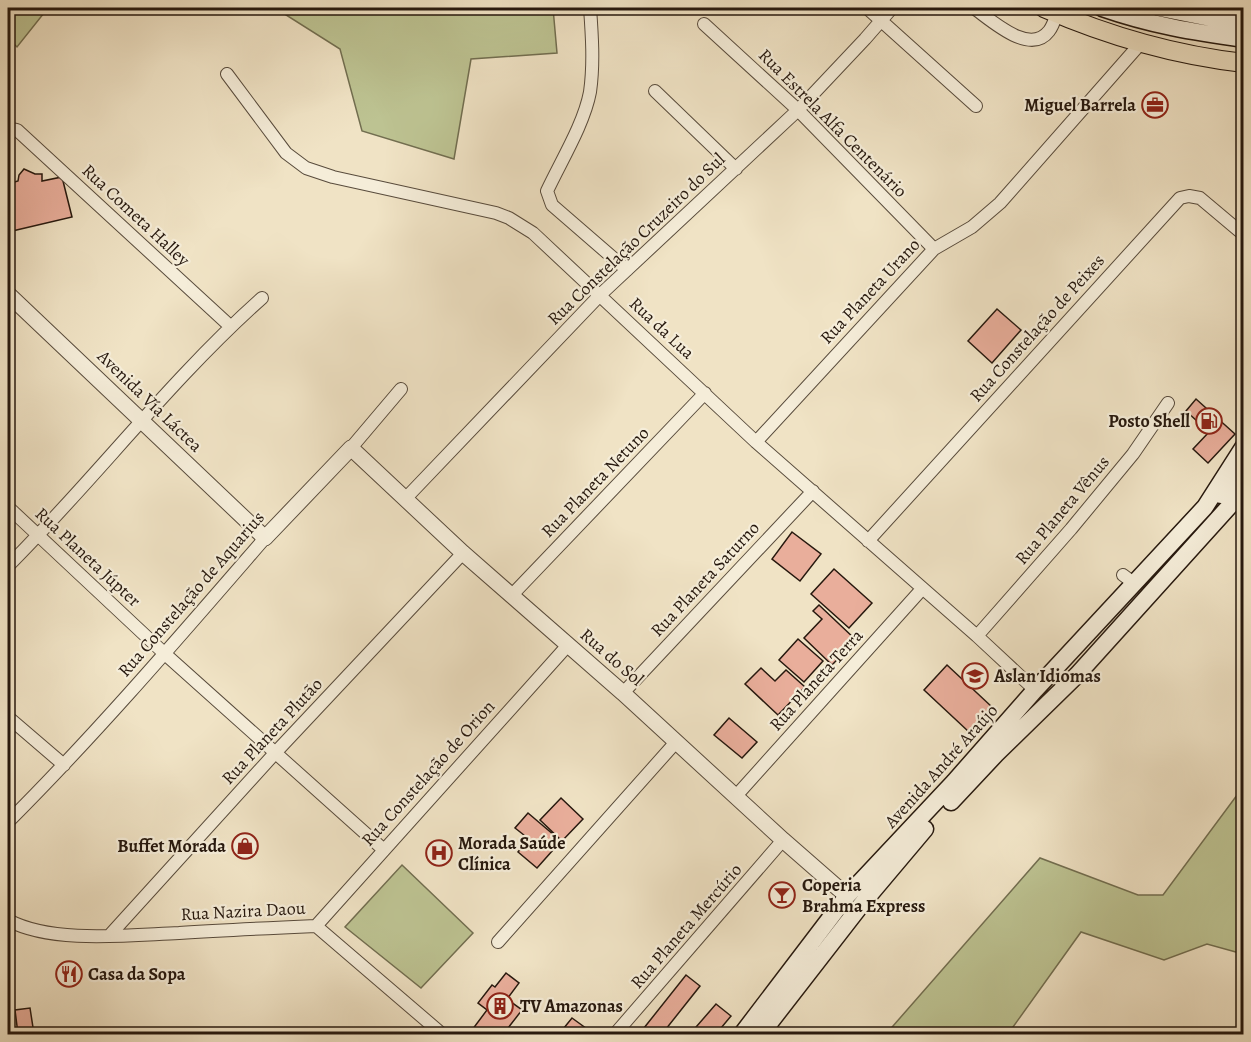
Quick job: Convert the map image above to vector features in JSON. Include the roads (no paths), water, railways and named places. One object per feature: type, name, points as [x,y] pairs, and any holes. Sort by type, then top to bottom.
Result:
[{"type":"main road","points":[[1102,8],[1182,31],[1244,39]]},
{"type":"main road","points":[[1160,8],[1244,23]]},
{"type":"main road","points":[[1050,10],[1140,44],[1244,63]]},
{"type":"main road","name":"Avenida André Araújo","points":[[742,1035],[847,896],[954,782],[1129,580],[1205,507],[1244,446]]},
{"type":"main road","points":[[1205,507],[1244,472]]},
{"type":"main road","name":"Avenida André Araújo","points":[[761,1035],[861,905],[916,839],[996,754],[1077,675],[1244,489]]},
{"type":"street","points":[[590,8],[593,49],[590,93],[582,117],[548,191],[548,198],[552,205],[627,270]]},
{"type":"street","points":[[867,8],[976,106]]},
{"type":"street","name":"Rua Constelação Cruzeiro do Sul","points":[[406,498],[600,296],[798,110],[892,8]]},
{"type":"street","points":[[974,8],[1003,29],[1019,38],[1031,41],[1042,38],[1050,30],[1050,10]]},
{"type":"street","name":"Rua Estrela Alfa Centenário","points":[[704,24],[798,110],[934,249]]},
{"type":"street","name":"Rua Planeta Urano","points":[[756,442],[934,249],[972,227],[1000,203],[1140,44]]},
{"type":"street","name":"Rua da Lua","points":[[227,74],[286,153],[306,168],[333,177],[477,208],[509,218],[533,233],[756,442],[977,636],[1035,690]]},
{"type":"street","points":[[655,91],[735,169]]},
{"type":"street","name":"Rua Cometa Halley","points":[[12,129],[230,326]]},
{"type":"street","name":"Rua Constelação de Peixes","points":[[868,541],[1180,198],[1189,196],[1200,198],[1244,235]]},
{"type":"street","name":"Avenida Vía Láctea","points":[[8,294],[265,538]]},
{"type":"street","points":[[8,566],[230,326],[262,298]]},
{"type":"street","name":"Rua Constelação de Aquarius","points":[[8,822],[64,765],[165,654],[265,538],[351,448],[401,389]]},
{"type":"street","name":"Rua Planeta Netuno","points":[[511,596],[705,393]]},
{"type":"street","name":"Rua Planeta Vênus","points":[[977,636],[1126,463],[1168,403]]},
{"type":"street","name":"Rua do Sol","points":[[351,448],[463,554],[623,693],[847,896]]},
{"type":"street","name":"Rua Planeta Saturno","points":[[623,693],[813,491]]},
{"type":"street","name":"Rua Planeta Júpter","points":[[8,507],[165,654],[384,850]]},
{"type":"street","name":"Rua Planeta Plutão","points":[[109,936],[276,752],[463,554]]},
{"type":"street","name":"Rua Planeta Terra","points":[[736,795],[922,589]]},
{"type":"street","name":"Rua Constelação de Orion","points":[[316,926],[568,645]]},
{"type":"street","points":[[8,717],[64,765]]},
{"type":"street","points":[[498,942],[676,742]]},
{"type":"street","name":"Rua Planeta Mercúrio","points":[[615,1035],[776,851],[783,840]]},
{"type":"street","name":"Rua Nazira Daou","points":[[8,920],[19,926],[62,935],[109,936],[316,926],[442,1035]]},
{"type":"place","name":"Miguel Barrela","points":[[1155,105]]},
{"type":"place","name":"Posto Shell","points":[[1209,421]]},
{"type":"place","name":"Aslan Idiomas","points":[[975,676]]},
{"type":"place","name":"Buffet Morada","points":[[245,846]]},
{"type":"place","name":"Morada Saúde Clínica","points":[[439,853]]},
{"type":"place","name":"Coperia Brahma Express","points":[[782,895]]},
{"type":"place","name":"Casa da Sopa","points":[[69,974]]},
{"type":"place","name":"TV Amazonas","points":[[500,1006]]}]
